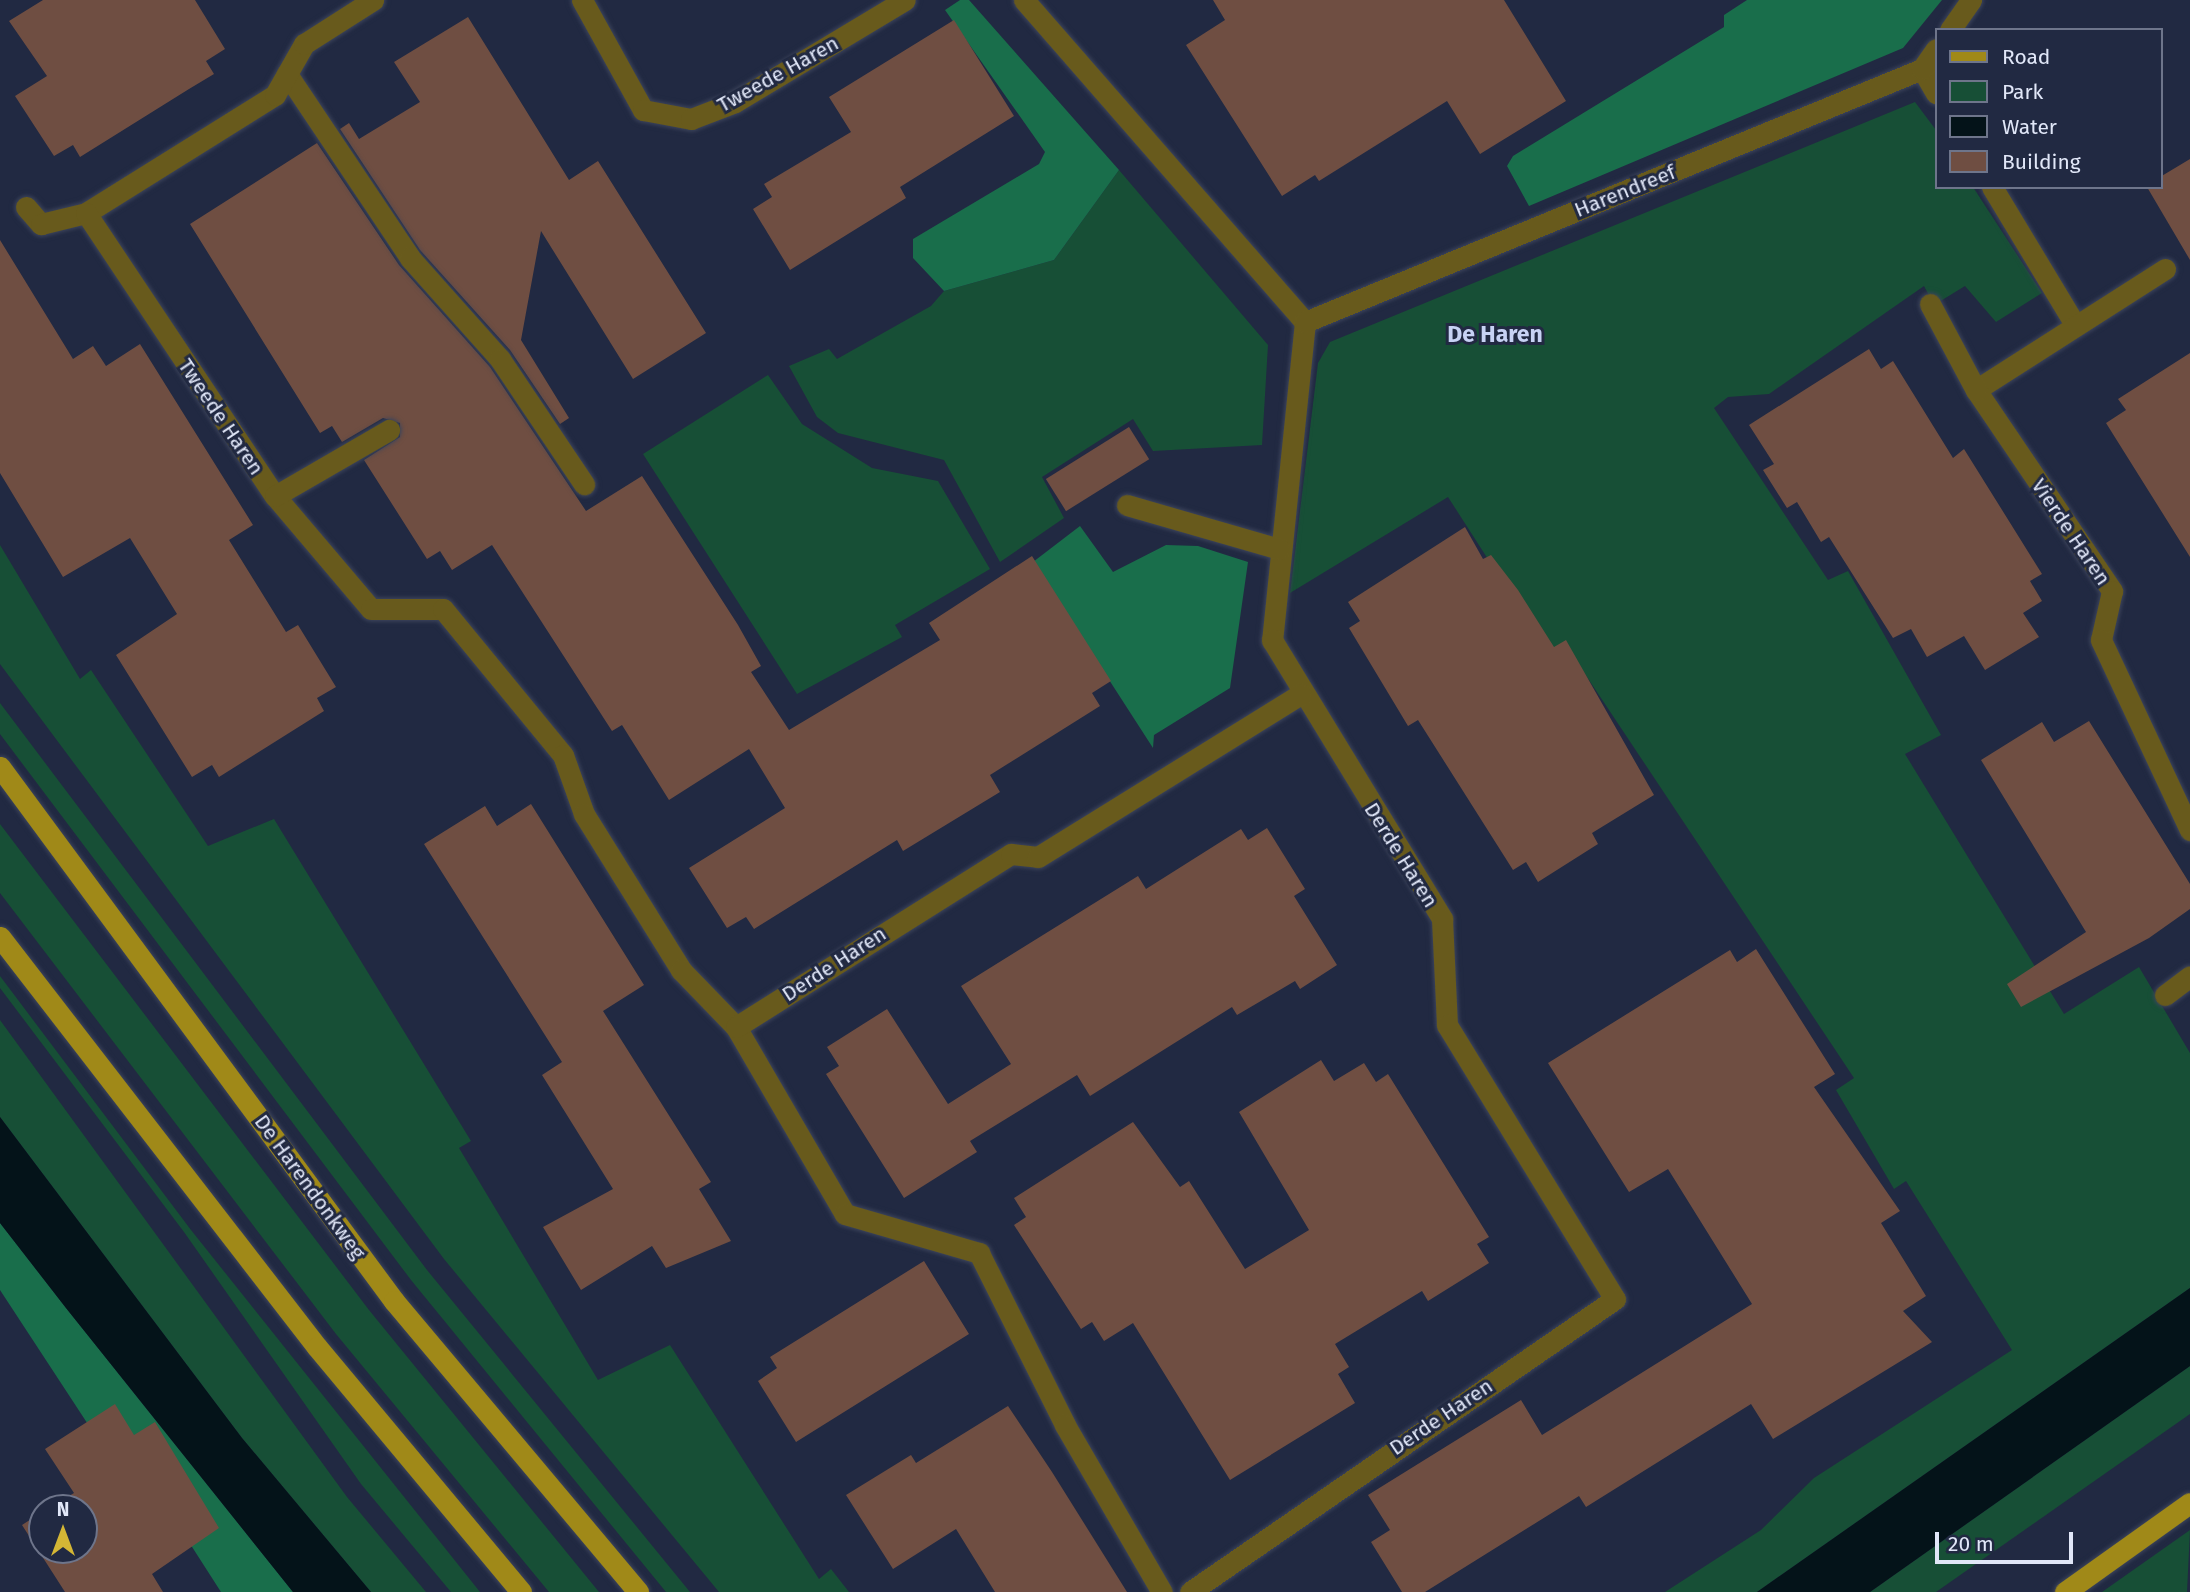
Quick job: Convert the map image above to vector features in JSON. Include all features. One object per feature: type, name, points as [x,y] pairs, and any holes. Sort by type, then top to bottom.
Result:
[{"type":"main road","name":"De Harendonkweg","points":[[0,766],[394,1301],[638,1592]]},
{"type":"main road","points":[[0,937],[317,1347],[521,1592]]},
{"type":"main road","points":[[2065,1592],[2190,1503]]},
{"type":"street","points":[[26,207],[41,224],[86,213],[275,95],[304,44],[373,0]]},
{"type":"street","name":"Tweede Haren","points":[[582,0],[643,110],[691,119],[735,102],[905,0]]},
{"type":"street","points":[[1024,0],[1304,322],[1279,549],[1272,640],[1301,694]]},
{"type":"street","points":[[1951,28],[1971,0]]},
{"type":"street","points":[[1934,52],[1922,69],[1934,90]]},
{"type":"street","name":"Harendreef","points":[[1304,322],[1922,69]]},
{"type":"street","points":[[287,74],[410,258],[500,359],[584,484]]},
{"type":"street","points":[[1993,189],[2074,323]]},
{"type":"street","name":"Tweede Haren","points":[[86,213],[275,496],[371,609],[443,609],[563,755],[584,814],[674,959],[736,1027]]},
{"type":"street","points":[[1976,390],[2074,323],[2165,269]]},
{"type":"street","name":"Vierde Haren","points":[[1930,304],[1976,390],[2112,591],[2101,640],[2190,830]]},
{"type":"street","points":[[275,496],[389,430]]},
{"type":"street","points":[[1127,505],[1279,549]]},
{"type":"street","name":"Derde Haren","points":[[736,1027],[1011,854],[1038,857],[1301,694],[1442,919],[1447,1025],[1615,1299],[1190,1592]]},
{"type":"street","points":[[2165,995],[2190,976]]},
{"type":"street","points":[[736,1027],[845,1214],[979,1253],[1065,1425],[1163,1592]]},
{"type":"green space","points":[[960,0],[969,0],[1119,170],[1054,260],[944,291],[913,258],[913,239],[1039,164],[1045,152],[945,10]]},
{"type":"green space","points":[[1747,0],[1942,0],[1903,48],[1529,206],[1507,166],[1513,156],[1724,27],[1724,15]]},
{"type":"green space","points":[[1915,102],[1934,127],[1934,189],[1974,189],[2042,293],[1996,322],[1965,286],[1934,305],[1924,286],[1769,394],[1728,397],[1714,408],[1828,580],[1848,571],[1941,735],[1905,754],[2064,1014],[2139,967],[2190,1053],[2190,1288],[1757,1592],[1665,1592],[1761,1530],[1814,1478],[2012,1350],[1906,1181],[1894,1189],[1836,1090],[1854,1078],[1571,653],[1549,654],[1448,497],[1290,593],[1318,363],[1330,342]]},
{"type":"green space","points":[[1119,170],[1268,345],[1262,445],[1153,451],[1133,419],[1042,477],[1064,518],[1000,562],[944,460],[838,433],[817,417],[789,366],[829,349],[837,359],[931,306],[944,291],[1054,260]]},
{"type":"green space","points":[[768,375],[802,424],[872,468],[938,481],[990,569],[895,625],[902,637],[797,694],[643,454]]},
{"type":"green space","points":[[1080,526],[1113,572],[1166,545],[1198,546],[1248,562],[1230,688],[1154,735],[1153,748],[1033,562]]},
{"type":"green space","points":[[0,545],[80,679],[91,670],[208,846],[274,819],[471,1141],[459,1148],[598,1380],[670,1345],[819,1579],[831,1569],[849,1592],[719,1592],[444,1259],[0,664]]},
{"type":"green space","points":[[0,703],[427,1270],[690,1592],[666,1592],[411,1280],[0,734]]},
{"type":"green space","points":[[0,824],[369,1310],[599,1592],[549,1592],[336,1334],[0,893]]},
{"type":"green space","points":[[0,976],[191,1230],[480,1592],[451,1592],[361,1484],[184,1232],[0,988]]},
{"type":"green space","points":[[0,1020],[347,1497],[426,1592],[371,1592],[242,1438],[0,1117]]},
{"type":"green space","points":[[0,1223],[293,1592],[221,1592],[133,1455],[114,1464],[0,1290]]},
{"type":"green space","points":[[2190,1366],[2190,1414],[1936,1592],[1870,1592]]},
{"type":"green space","points":[[2190,1530],[2187,1592],[2102,1592]]},
{"type":"water","points":[[0,1117],[242,1438],[371,1592],[293,1592],[66,1308],[0,1223]]},
{"type":"water","points":[[2190,1288],[2190,1366],[1870,1592],[1757,1592]]},
{"type":"building","points":[[43,0],[195,0],[225,49],[206,61],[214,74],[80,157],[73,145],[54,156],[15,96],[47,76],[9,21]]},
{"type":"building","points":[[1213,0],[1504,0],[1566,101],[1480,154],[1447,101],[1319,181],[1315,175],[1282,196],[1186,45],[1225,20]]},
{"type":"building","points":[[468,17],[569,180],[598,161],[706,333],[633,379],[541,231],[521,340],[569,418],[560,424],[510,350],[420,250],[340,129],[349,123],[359,139],[420,102],[394,62]]},
{"type":"building","points":[[954,20],[1014,116],[900,187],[906,198],[790,270],[753,209],[772,197],[764,184],[851,132],[829,97]]},
{"type":"building","points":[[317,143],[399,265],[490,367],[586,511],[642,476],[738,625],[761,666],[751,672],[789,730],[940,640],[929,623],[1032,556],[1111,681],[1092,693],[1100,706],[990,775],[1000,792],[903,851],[897,840],[754,929],[746,917],[727,928],[689,868],[785,808],[749,749],[669,800],[622,725],[612,731],[492,545],[452,570],[440,551],[427,559],[364,460],[400,437],[400,423],[383,418],[342,442],[332,426],[320,433],[190,224]]},
{"type":"building","points":[[2190,159],[2190,260],[2148,189],[2162,189],[2162,176]]},
{"type":"building","points":[[0,240],[73,359],[93,346],[106,366],[140,344],[253,525],[229,540],[286,632],[298,625],[336,687],[317,698],[324,711],[219,777],[212,765],[192,777],[116,655],[177,614],[130,538],[63,577],[0,473]]},
{"type":"building","points":[[1869,349],[1881,369],[1893,361],[1953,458],[1964,449],[2042,574],[2030,581],[2042,601],[2023,613],[2039,637],[1985,670],[1964,636],[1927,657],[1911,629],[1893,638],[1829,537],[1821,542],[1797,502],[1787,508],[1763,470],[1774,464],[1749,425]]},
{"type":"building","points":[[2190,353],[2190,557],[2106,423],[2126,410],[2118,399]]},
{"type":"building","points":[[1129,427],[1149,459],[1066,511],[1046,479]]},
{"type":"building","points":[[1465,527],[1483,559],[1491,555],[1518,590],[1554,647],[1566,640],[1654,795],[1592,833],[1598,844],[1538,882],[1526,862],[1513,870],[1418,720],[1408,726],[1349,628],[1360,621],[1348,602]]},
{"type":"building","points":[[2089,721],[2190,884],[2190,909],[2149,938],[2021,1007],[2007,984],[2086,932],[1981,760],[2042,722],[2054,742]]},
{"type":"building","points":[[531,804],[644,985],[603,1011],[711,1182],[699,1189],[731,1241],[666,1268],[652,1246],[581,1290],[543,1227],[613,1189],[542,1075],[562,1062],[424,844],[485,806],[497,826]]},
{"type":"building","points":[[1267,828],[1305,889],[1294,896],[1337,965],[1300,989],[1295,981],[1237,1015],[1232,1007],[1090,1096],[1077,1075],[970,1141],[977,1152],[904,1198],[826,1074],[839,1066],[827,1047],[887,1009],[948,1104],[1011,1064],[961,986],[1138,876],[1146,889],[1241,829],[1248,840]]},
{"type":"building","points":[[1756,949],[1835,1074],[1814,1087],[1900,1211],[1881,1223],[1926,1296],[1903,1311],[1932,1342],[1773,1439],[1751,1404],[1586,1507],[1579,1496],[1425,1592],[1402,1592],[1371,1542],[1390,1530],[1368,1495],[1521,1400],[1542,1435],[1752,1304],[1668,1169],[1629,1192],[1548,1063],[1730,950],[1737,962]]},
{"type":"building","points":[[1321,1060],[1334,1081],[1364,1063],[1376,1082],[1388,1074],[1489,1237],[1477,1244],[1489,1263],[1428,1301],[1422,1291],[1335,1344],[1349,1367],[1338,1374],[1355,1403],[1230,1480],[1133,1323],[1104,1341],[1092,1322],[1081,1329],[1014,1225],[1026,1217],[1014,1198],[1133,1122],[1180,1187],[1189,1181],[1245,1269],[1309,1230],[1239,1112]]},
{"type":"building","points":[[924,1261],[969,1334],[796,1442],[758,1381],[777,1368],[770,1357]]},
{"type":"building","points":[[115,1404],[134,1435],[155,1422],[219,1528],[152,1574],[163,1592],[65,1592],[47,1564],[98,1564],[98,1494],[72,1494],[45,1449]]},
{"type":"building","points":[[1008,1406],[1127,1592],[995,1592],[956,1529],[893,1569],[846,1495],[911,1455],[916,1463]]},
{"type":"building","points":[[28,1521],[28,1534],[22,1525]]},
{"type":"district","name":"De Haren","points":[[1495,334]]}]
